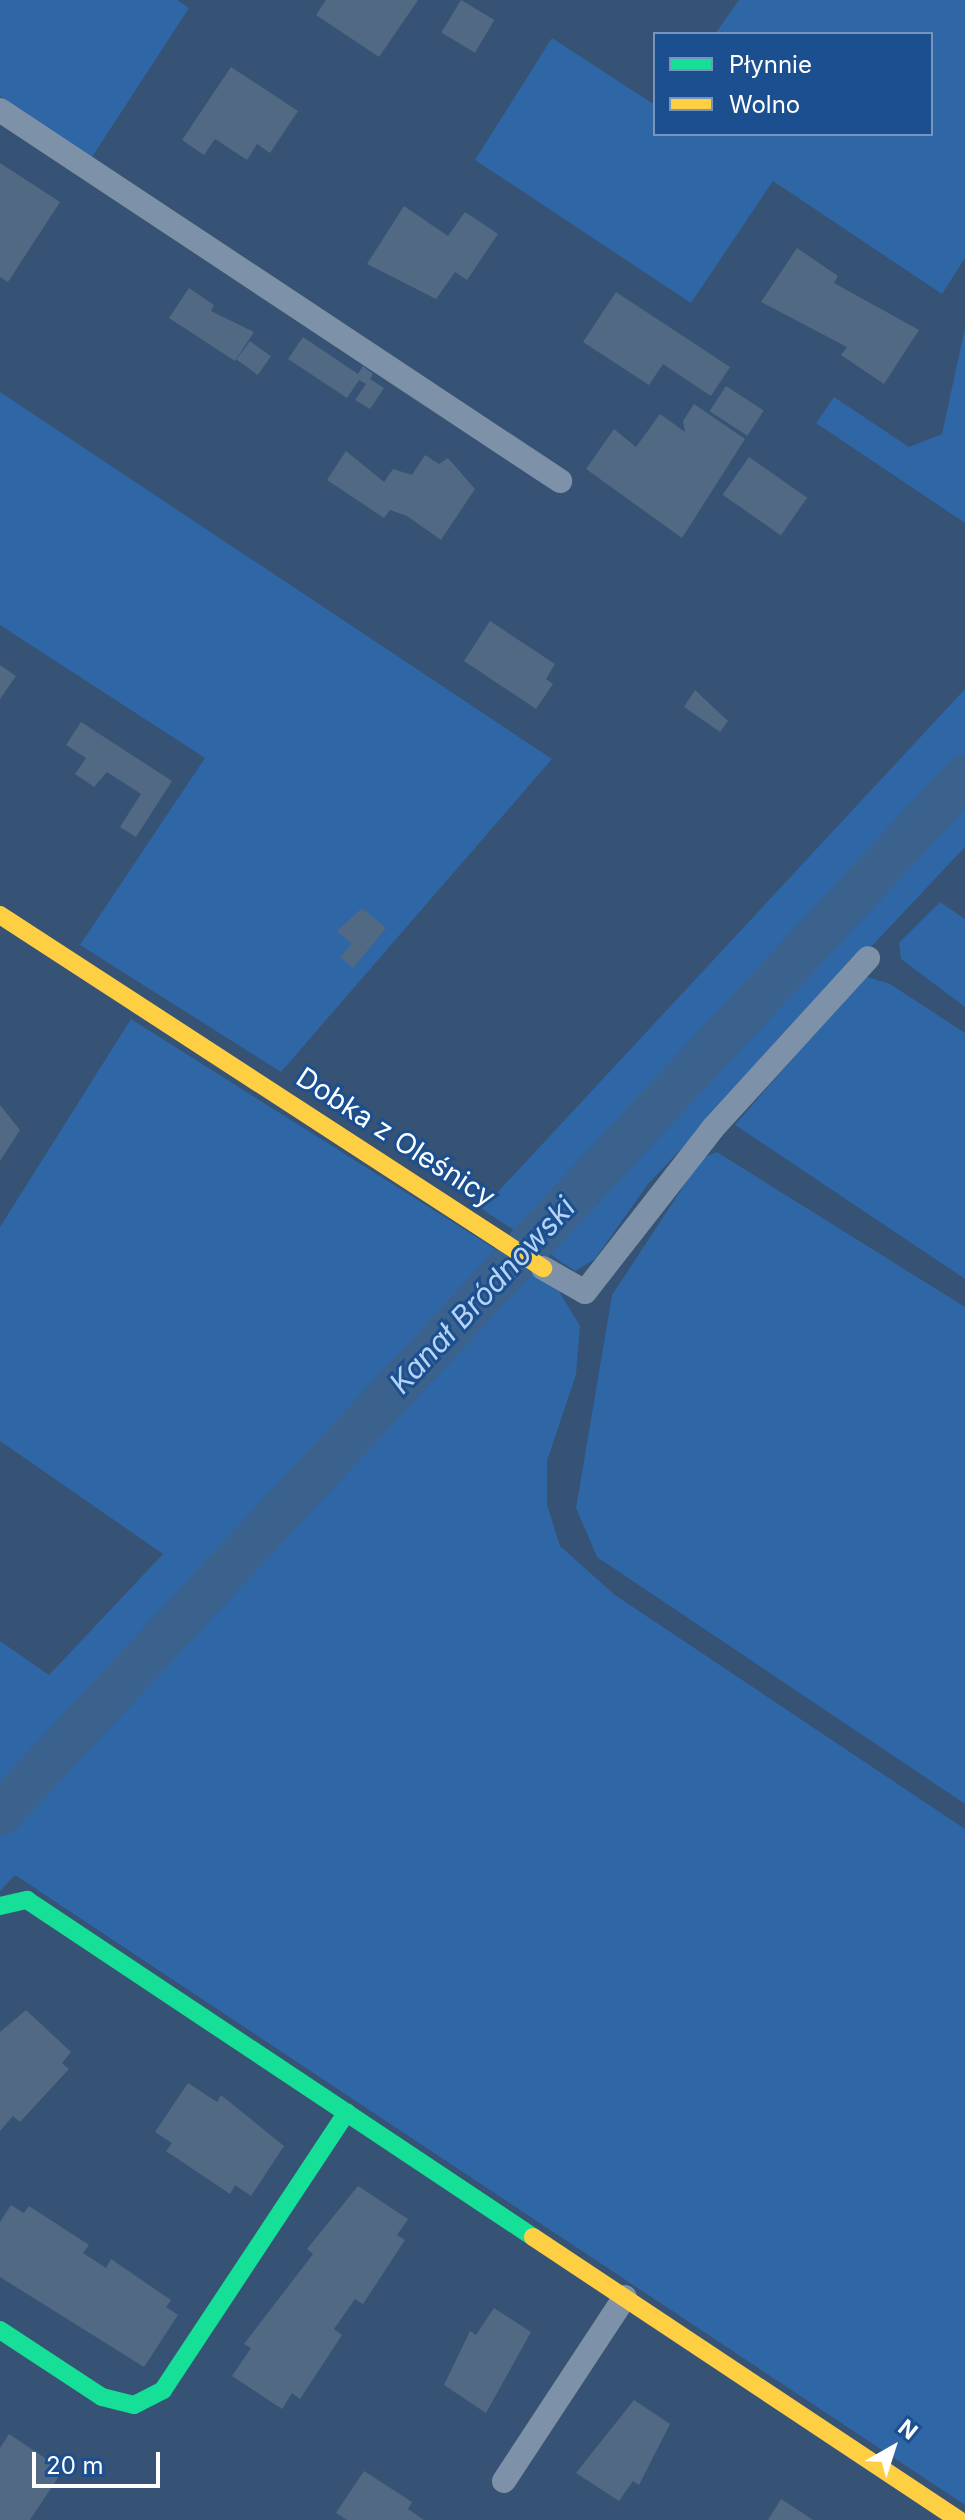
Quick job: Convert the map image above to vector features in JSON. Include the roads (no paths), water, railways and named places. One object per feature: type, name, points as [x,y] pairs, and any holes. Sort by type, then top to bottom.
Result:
[{"type":"street","name":"Dobka z Oleśnicy","points":[[0,915],[543,1268]]},
{"type":"street","points":[[0,1906],[27,1900],[959,2520]]},
{"type":"street","points":[[0,2330],[102,2397],[134,2405],[163,2390],[347,2112]]},
{"type":"lane","points":[[0,110],[560,481]]},
{"type":"lane","name":"Dobka z Oleśnicy","points":[[543,1268],[585,1292],[713,1128],[868,958]]},
{"type":"lane","points":[[504,2481],[625,2297]]},
{"type":"waterway","name":"Kanał Bródnowski","points":[[0,1814],[965,777]]}]
